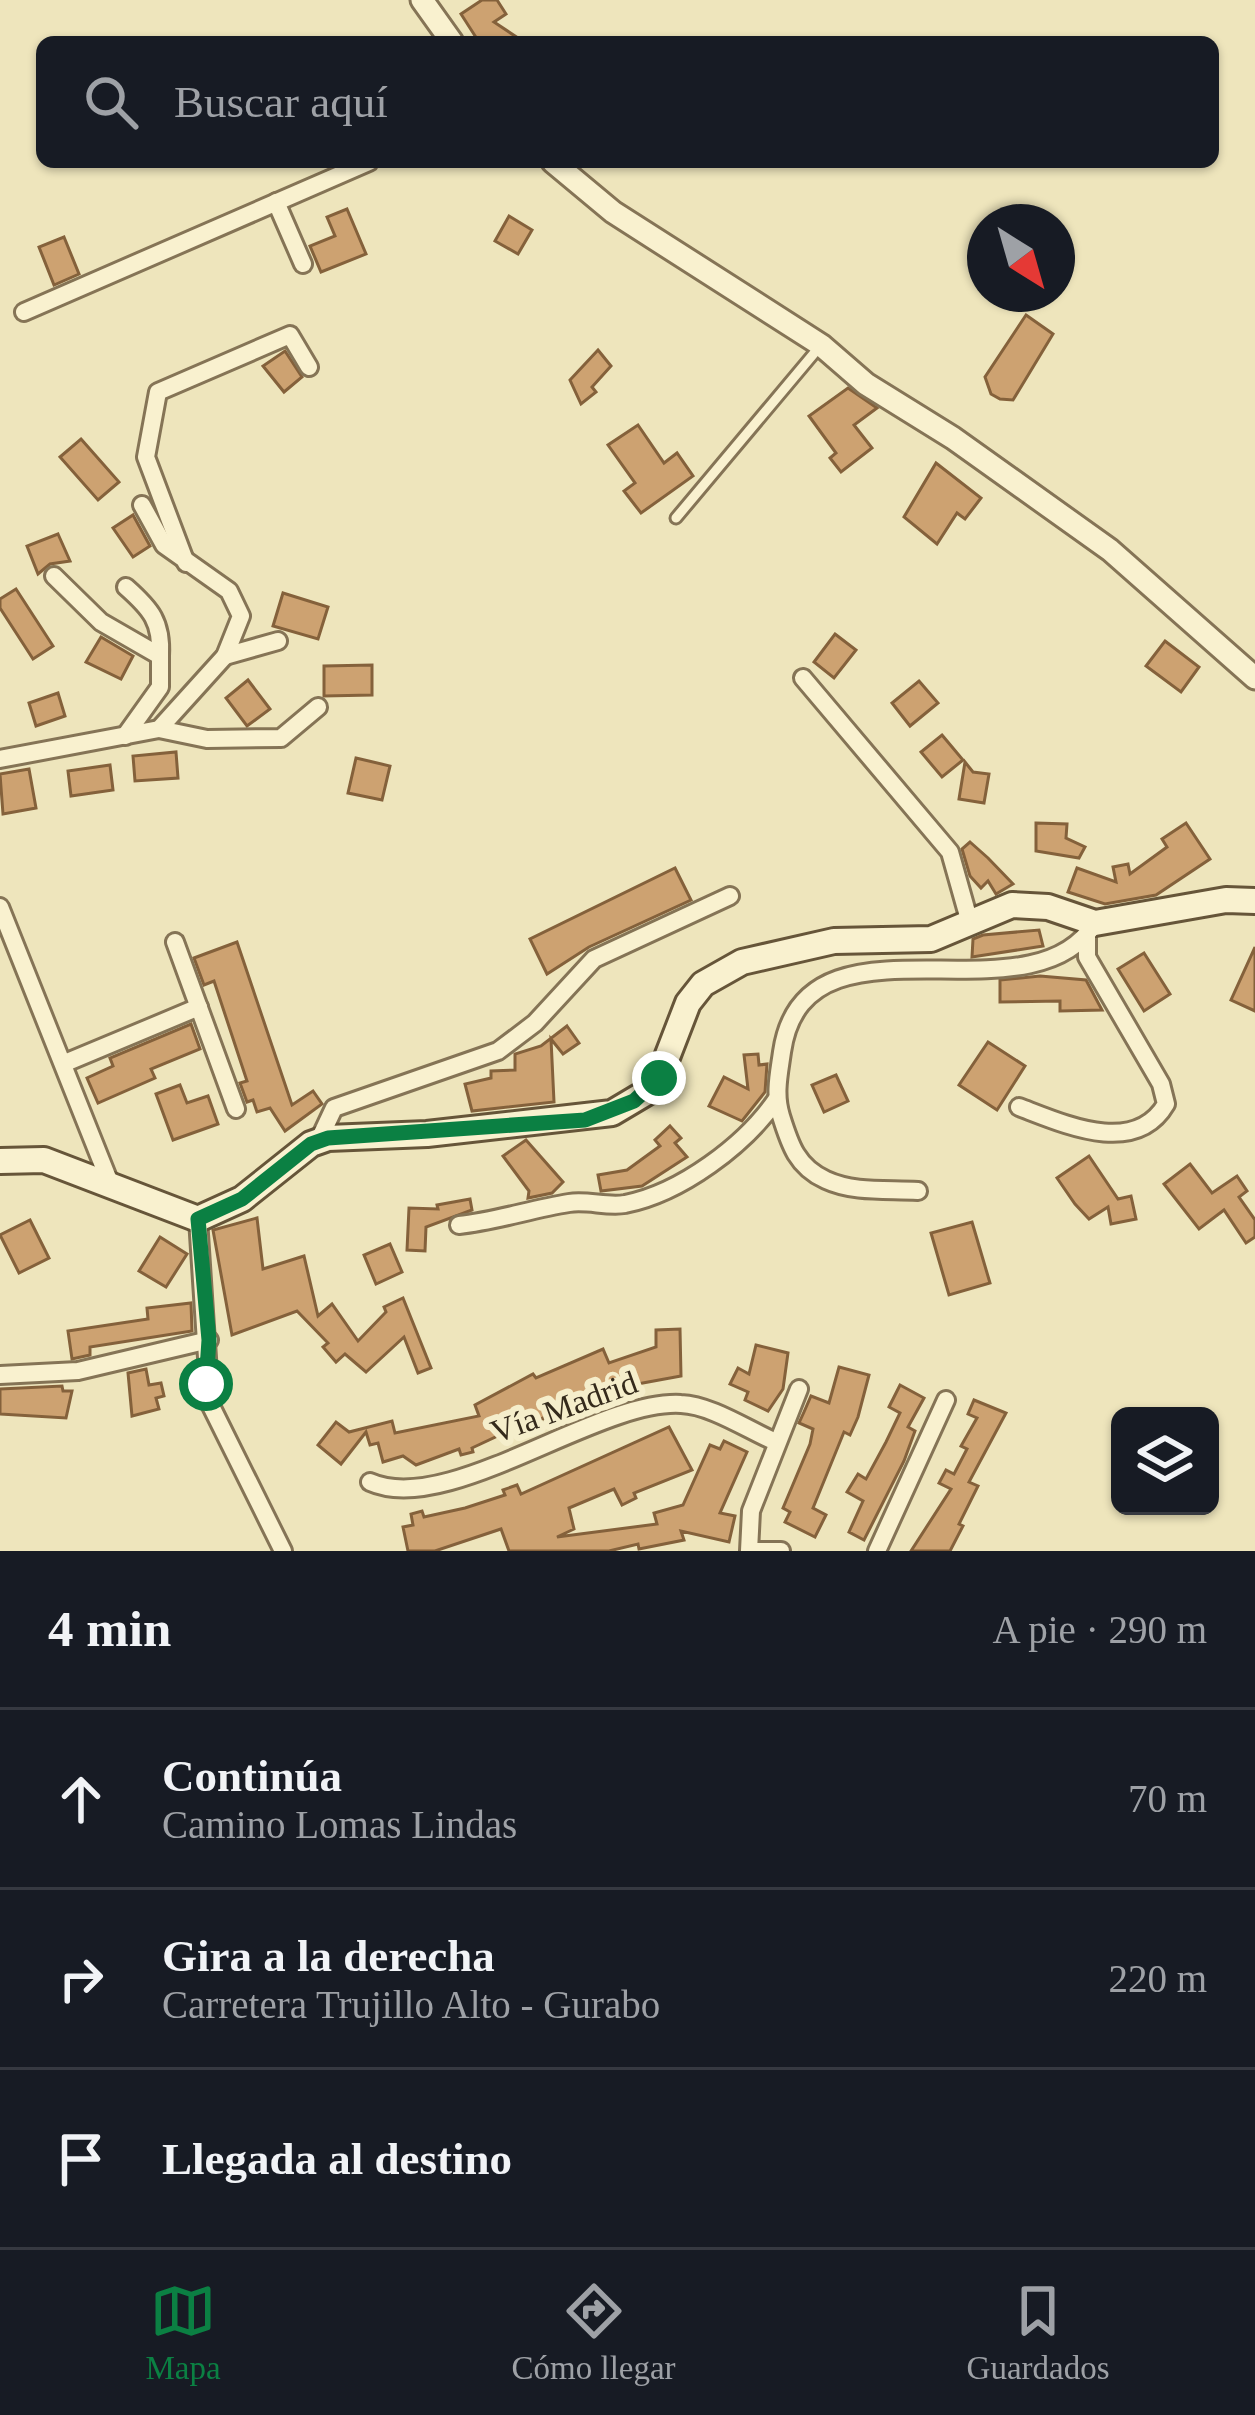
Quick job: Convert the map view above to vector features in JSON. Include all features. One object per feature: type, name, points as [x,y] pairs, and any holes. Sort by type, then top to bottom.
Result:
[{"type":"main road","points":[[0,1161],[44,1160],[198,1219],[242,1199],[318,1142],[427,1134],[502,1122],[585,1120],[612,1113],[649,1091],[668,1064],[688,1003],[718,973],[742,962],[834,941],[910,943],[1012,905],[1029,904],[1091,929],[1226,900],[1255,901]]},
{"type":"street","points":[[422,0],[448,36]]},
{"type":"street","points":[[24,312],[355,168]]},
{"type":"street","points":[[560,168],[614,212],[821,345],[866,384],[1110,550],[1255,678]]},
{"type":"street","points":[[275,202],[303,264]]},
{"type":"street","points":[[187,563],[146,457],[158,392],[290,335],[309,367]]},
{"type":"street","points":[[142,506],[164,545],[229,591],[241,616],[225,656],[159,729]]},
{"type":"street","points":[[53,576],[101,622],[160,656]]},
{"type":"street","points":[[124,736],[160,687],[162,631],[151,609],[126,587]]},
{"type":"street","points":[[225,656],[278,641]]},
{"type":"street","points":[[803,678],[950,852],[970,923]]},
{"type":"street","points":[[0,759],[159,729],[207,739],[280,738],[318,707]]},
{"type":"street","points":[[318,1142],[334,1108],[498,1051],[535,1023],[594,958],[730,896]]},
{"type":"street","points":[[0,907],[112,1189]]},
{"type":"street","points":[[918,1190],[839,1186],[817,1176],[794,1156],[776,1100],[784,1035],[800,1008],[826,985],[865,970],[988,973],[1023,966],[1091,929]]},
{"type":"street","points":[[1019,1107],[1106,1133],[1130,1133],[1155,1121],[1166,1104],[1161,1084],[1088,957],[1091,929]]},
{"type":"street","points":[[176,943],[236,1109]]},
{"type":"street","points":[[65,1063],[199,1007]]},
{"type":"street","points":[[458,1225],[509,1220],[571,1203],[625,1204],[729,1154],[754,1131],[776,1100]]},
{"type":"street","points":[[198,1219],[210,1404],[283,1551]]},
{"type":"street","points":[[0,1375],[78,1371],[209,1340]]},
{"type":"street","points":[[781,1551],[752,1551],[752,1511],[799,1389]]},
{"type":"street","points":[[877,1551],[946,1400]]},
{"type":"street","name":"Vía Madrid","points":[[370,1482],[390,1491],[463,1475],[651,1404],[687,1403],[776,1442]]},
{"type":"lane","points":[[676,518],[821,345]]},
{"type":"building","points":[[482,0],[497,0],[506,14],[494,22],[515,36],[475,36],[461,14]]},
{"type":"building","points":[[347,209],[366,254],[321,272],[310,246],[335,236],[327,217]]},
{"type":"building","points":[[509,216],[532,230],[518,254],[495,241]]},
{"type":"building","points":[[64,237],[79,274],[54,285],[39,247]]},
{"type":"building","points":[[1026,315],[1053,334],[1013,400],[1000,399],[991,394],[985,377]]},
{"type":"building","points":[[598,350],[611,366],[592,387],[596,392],[581,404],[570,380]]},
{"type":"building","points":[[285,351],[302,377],[284,392],[263,366]]},
{"type":"building","points":[[848,388],[877,408],[854,425],[872,448],[841,472],[830,458],[836,453],[809,416]]},
{"type":"building","points":[[638,425],[664,463],[677,453],[693,476],[641,513],[624,491],[635,483],[608,445]]},
{"type":"building","points":[[81,439],[119,482],[98,500],[60,457]]},
{"type":"building","points":[[936,463],[981,498],[965,519],[957,513],[937,544],[904,517]]},
{"type":"building","points":[[133,515],[150,546],[133,557],[113,528]]},
{"type":"building","points":[[58,534],[70,561],[50,564],[38,574],[27,546]]},
{"type":"building","points":[[16,589],[53,646],[33,659],[0,608],[0,599]]},
{"type":"building","points":[[283,593],[328,607],[318,639],[273,626]]},
{"type":"building","points":[[835,634],[856,650],[834,678],[814,662]]},
{"type":"building","points":[[101,637],[133,656],[121,679],[86,662]]},
{"type":"building","points":[[1165,641],[1199,667],[1181,692],[1146,666]]},
{"type":"building","points":[[372,665],[372,695],[324,696],[324,666]]},
{"type":"building","points":[[248,680],[270,709],[247,726],[226,698]]},
{"type":"building","points":[[919,681],[938,703],[910,726],[892,703]]},
{"type":"building","points":[[58,693],[65,716],[36,726],[29,703]]},
{"type":"building","points":[[942,735],[963,760],[942,777],[921,752]]},
{"type":"building","points":[[176,752],[178,778],[135,781],[133,756]]},
{"type":"building","points":[[356,758],[390,766],[382,800],[348,793]]},
{"type":"building","points":[[965,762],[973,772],[989,774],[984,803],[959,799]]},
{"type":"building","points":[[110,765],[113,790],[71,796],[68,771]]},
{"type":"building","points":[[29,769],[36,808],[3,814],[0,774]]},
{"type":"building","points":[[1036,823],[1067,824],[1066,838],[1085,847],[1079,858],[1036,851]]},
{"type":"building","points":[[1186,823],[1210,859],[1156,895],[1105,904],[1068,892],[1077,868],[1116,882],[1113,867],[1128,864],[1130,874],[1167,847],[1162,839]]},
{"type":"building","points":[[970,842],[1013,884],[996,894],[988,881],[981,888],[970,876],[962,849]]},
{"type":"building","points":[[675,868],[691,900],[589,947],[547,974],[530,939]]},
{"type":"building","points":[[1039,930],[1043,946],[972,957],[973,939]]},
{"type":"building","points":[[237,942],[292,1105],[313,1091],[322,1104],[285,1131],[270,1108],[257,1112],[253,1100],[247,1102],[240,1083],[247,1081],[214,981],[204,985],[194,958]]},
{"type":"building","points":[[1255,947],[1255,1011],[1231,1000]]},
{"type":"building","points":[[1144,953],[1170,994],[1144,1011],[1118,969]]},
{"type":"building","points":[[1040,976],[1086,980],[1102,1010],[1060,1011],[1060,1001],[1000,1002],[1000,980]]},
{"type":"building","points":[[191,1024],[200,1049],[151,1069],[155,1078],[98,1103],[87,1078],[113,1066],[110,1058]]},
{"type":"building","points":[[567,1026],[579,1043],[563,1054],[551,1039],[554,1102],[472,1111],[465,1084],[491,1078],[491,1071],[515,1070],[515,1054],[541,1046]]},
{"type":"building","points":[[988,1042],[1025,1066],[997,1110],[959,1085]]},
{"type":"building","points":[[758,1054],[759,1065],[767,1064],[765,1092],[742,1121],[709,1106],[724,1077],[748,1089],[744,1055]]},
{"type":"building","points":[[836,1075],[848,1101],[824,1112],[812,1085]]},
{"type":"building","points":[[180,1085],[187,1103],[208,1096],[218,1124],[173,1140],[156,1094]]},
{"type":"building","points":[[670,1126],[681,1138],[675,1143],[687,1157],[642,1186],[601,1191],[598,1175],[627,1170],[660,1146],[655,1140]]},
{"type":"building","points":[[526,1140],[563,1182],[552,1193],[528,1198],[529,1191],[503,1156]]},
{"type":"building","points":[[1089,1156],[1118,1199],[1131,1196],[1136,1219],[1111,1224],[1108,1207],[1089,1219],[1075,1204],[1057,1178]]},
{"type":"building","points":[[1190,1164],[1212,1193],[1237,1176],[1247,1191],[1239,1197],[1255,1220],[1255,1237],[1246,1243],[1224,1210],[1199,1229],[1164,1184]]},
{"type":"building","points":[[470,1199],[472,1210],[426,1227],[425,1251],[407,1250],[409,1208],[438,1209],[437,1205]]},
{"type":"building","points":[[257,1218],[263,1269],[304,1256],[318,1316],[332,1304],[358,1341],[386,1312],[384,1307],[403,1298],[431,1368],[418,1373],[404,1337],[366,1372],[345,1354],[336,1362],[323,1347],[328,1343],[297,1311],[232,1335],[213,1230]]},
{"type":"building","points":[[30,1220],[49,1258],[19,1273],[0,1235]]},
{"type":"building","points":[[972,1222],[990,1283],[949,1295],[931,1233]]},
{"type":"building","points":[[160,1237],[187,1254],[166,1287],[139,1271]]},
{"type":"building","points":[[390,1244],[402,1272],[376,1284],[364,1255]]},
{"type":"building","points":[[191,1303],[192,1331],[90,1347],[90,1355],[72,1359],[68,1331],[148,1319],[147,1308]]},
{"type":"building","points":[[680,1329],[681,1376],[632,1385],[548,1426],[543,1418],[505,1439],[502,1434],[472,1448],[473,1452],[461,1455],[459,1449],[416,1465],[403,1456],[383,1462],[378,1443],[370,1445],[366,1432],[341,1464],[318,1445],[336,1422],[349,1432],[392,1421],[395,1433],[479,1416],[475,1405],[533,1374],[536,1378],[603,1349],[609,1363],[656,1347],[656,1330]]},
{"type":"building","points":[[756,1345],[788,1353],[783,1389],[768,1411],[745,1400],[748,1392],[730,1384],[738,1368],[749,1374]]},
{"type":"building","points":[[839,1367],[869,1375],[858,1417],[850,1435],[844,1432],[813,1508],[826,1515],[815,1537],[785,1522],[790,1512],[783,1508],[813,1429],[799,1423],[811,1396],[829,1403]]},
{"type":"building","points":[[146,1369],[149,1385],[161,1383],[164,1396],[156,1398],[159,1409],[132,1416],[128,1373]]},
{"type":"building","points":[[900,1385],[924,1398],[908,1427],[915,1431],[904,1461],[864,1540],[849,1532],[863,1501],[847,1492],[858,1474],[866,1479],[886,1442],[900,1413],[889,1407]]},
{"type":"building","points":[[62,1386],[63,1391],[72,1391],[66,1418],[0,1414],[0,1389]]},
{"type":"building","points":[[974,1400],[1006,1413],[969,1482],[978,1486],[959,1524],[963,1526],[950,1551],[911,1551],[951,1489],[939,1483],[946,1470],[954,1474],[967,1449],[961,1446],[977,1418],[968,1414]]},
{"type":"building","points":[[669,1427],[692,1470],[634,1493],[636,1498],[622,1505],[614,1489],[569,1508],[574,1529],[557,1537],[657,1524],[654,1513],[683,1505],[710,1445],[720,1449],[724,1441],[747,1452],[720,1513],[735,1516],[729,1542],[681,1531],[684,1540],[639,1549],[638,1544],[609,1551],[509,1551],[501,1529],[435,1551],[408,1551],[403,1527],[413,1525],[411,1514],[422,1511],[424,1517],[465,1508],[505,1495],[503,1490],[517,1485],[521,1494]]},
{"type":"route","points":[[206,1384],[209,1340],[198,1219],[242,1199],[311,1144],[328,1138],[427,1134],[502,1122],[585,1120],[634,1101],[659,1078]]}]
